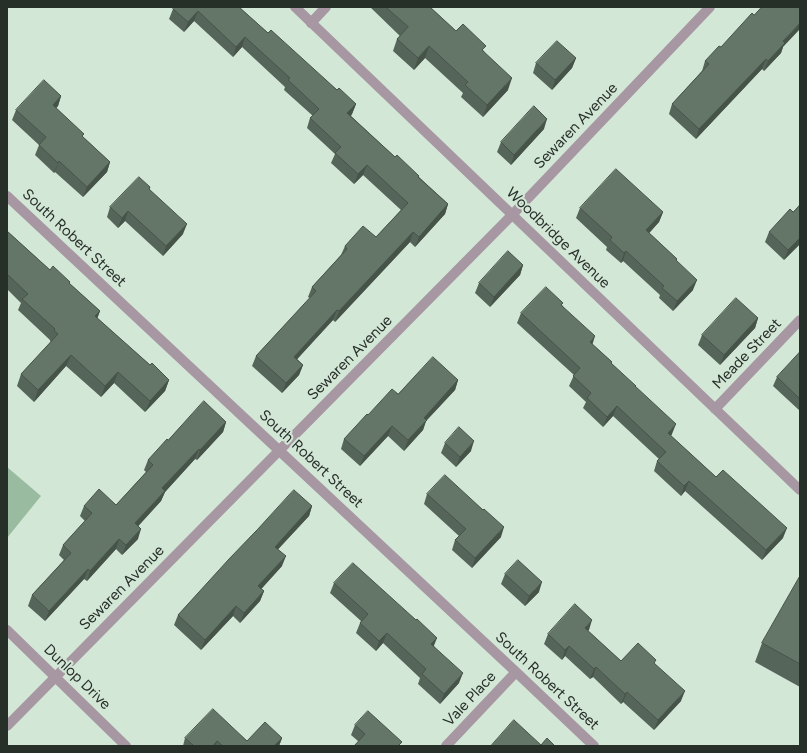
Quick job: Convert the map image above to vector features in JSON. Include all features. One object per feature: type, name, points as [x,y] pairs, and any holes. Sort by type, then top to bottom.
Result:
[{"type":"street","name":"Woodbridge Avenue","points":[[295,7],[800,490]]},
{"type":"street","points":[[311,23],[326,7]]},
{"type":"street","name":"Sewaren Avenue","points":[[7,726],[512,215],[710,7]]},
{"type":"street","name":"South Robert Street","points":[[7,196],[594,746]]},
{"type":"street","name":"Meade Street","points":[[715,409],[800,320]]},
{"type":"street","name":"Dunlop Drive","points":[[7,630],[126,746]]},
{"type":"street","name":"Vale Place","points":[[446,746],[516,672]]},
{"type":"green space","points":[[7,467],[41,496],[7,538]]},
{"type":"building","points":[[174,7],[239,7],[268,33],[271,30],[337,90],[339,88],[356,104],[347,113],[395,157],[397,155],[419,176],[418,177],[448,204],[419,237],[413,232],[339,311],[337,310],[294,357],[303,365],[286,383],[256,356],[316,291],[312,287],[347,249],[345,246],[363,226],[376,237],[408,203],[367,165],[358,174],[335,153],[341,147],[310,118],[319,109],[288,80],[290,78],[245,37],[236,47],[198,11],[188,22],[173,9]]},
{"type":"building","points":[[386,7],[430,7],[456,31],[463,24],[486,46],[482,50],[512,78],[487,105],[465,85],[468,82],[429,46],[418,58],[397,39],[408,27]]},
{"type":"building","points":[[762,7],[800,7],[800,23],[783,41],[785,43],[768,61],[766,59],[699,129],[672,104],[709,64],[705,61],[719,46],[721,47],[752,13],[754,15]]},
{"type":"building","points":[[557,41],[576,58],[555,80],[536,63]]},
{"type":"building","points":[[44,80],[61,96],[53,105],[84,134],[82,136],[110,162],[87,187],[39,145],[46,137],[16,110]]},
{"type":"building","points":[[534,106],[547,119],[514,155],[501,142]]},
{"type":"building","points":[[616,169],[663,212],[646,230],[697,280],[677,301],[662,288],[664,286],[626,251],[624,253],[610,240],[612,237],[580,208]]},
{"type":"building","points":[[139,177],[150,187],[149,189],[187,224],[166,246],[128,211],[122,218],[110,207]]},
{"type":"building","points":[[800,205],[800,238],[788,250],[769,232],[790,209],[793,212]]},
{"type":"building","points":[[7,231],[50,270],[53,266],[70,282],[69,283],[100,311],[95,316],[150,365],[152,363],[169,380],[150,401],[118,372],[105,386],[71,355],[38,390],[21,374],[58,334],[54,330],[55,329],[22,299],[28,294],[7,274]]},
{"type":"building","points":[[508,251],[523,265],[494,297],[479,283]]},
{"type":"building","points":[[546,287],[563,303],[561,305],[595,336],[590,342],[676,424],[668,433],[716,477],[723,470],[787,528],[766,550],[689,481],[684,486],[657,461],[666,452],[617,406],[607,417],[587,398],[591,393],[573,376],[580,368],[521,313]]},
{"type":"building","points":[[736,298],[758,318],[724,355],[702,335]]},
{"type":"building","points":[[800,352],[800,399],[777,377]]},
{"type":"building","points":[[433,357],[458,380],[424,418],[427,420],[408,440],[392,426],[364,456],[344,439],[392,389],[398,394]]},
{"type":"building","points":[[204,401],[226,422],[162,488],[165,491],[135,523],[141,529],[126,545],[119,539],[90,571],[88,569],[49,611],[32,595],[71,553],[63,545],[92,513],[84,506],[99,489],[116,505],[153,465],[148,460]]},
{"type":"building","points":[[459,427],[474,441],[460,457],[445,443]]},
{"type":"building","points":[[445,475],[504,527],[475,558],[455,540],[466,529],[427,494]]},
{"type":"building","points":[[294,490],[312,506],[275,547],[286,556],[258,586],[264,591],[244,613],[236,606],[205,640],[178,615]]},
{"type":"building","points":[[518,560],[542,582],[529,596],[505,574]]},
{"type":"building","points":[[353,563],[437,638],[431,644],[463,673],[444,694],[422,674],[426,669],[387,633],[379,641],[360,623],[368,614],[334,583]]},
{"type":"building","points":[[800,576],[800,664],[762,643]]},
{"type":"building","points":[[575,604],[592,620],[585,628],[621,661],[638,643],[656,660],[654,663],[685,691],[658,720],[627,692],[625,694],[596,667],[594,669],[569,646],[565,650],[548,634]]},
{"type":"building","points":[[213,709],[247,741],[265,722],[282,738],[274,746],[223,746],[217,741],[213,746],[194,746],[185,738]]},
{"type":"building","points":[[368,711],[402,742],[398,746],[354,746],[365,734],[355,725]]},
{"type":"building","points":[[514,720],[541,745],[547,738],[555,746],[491,746]]}]
